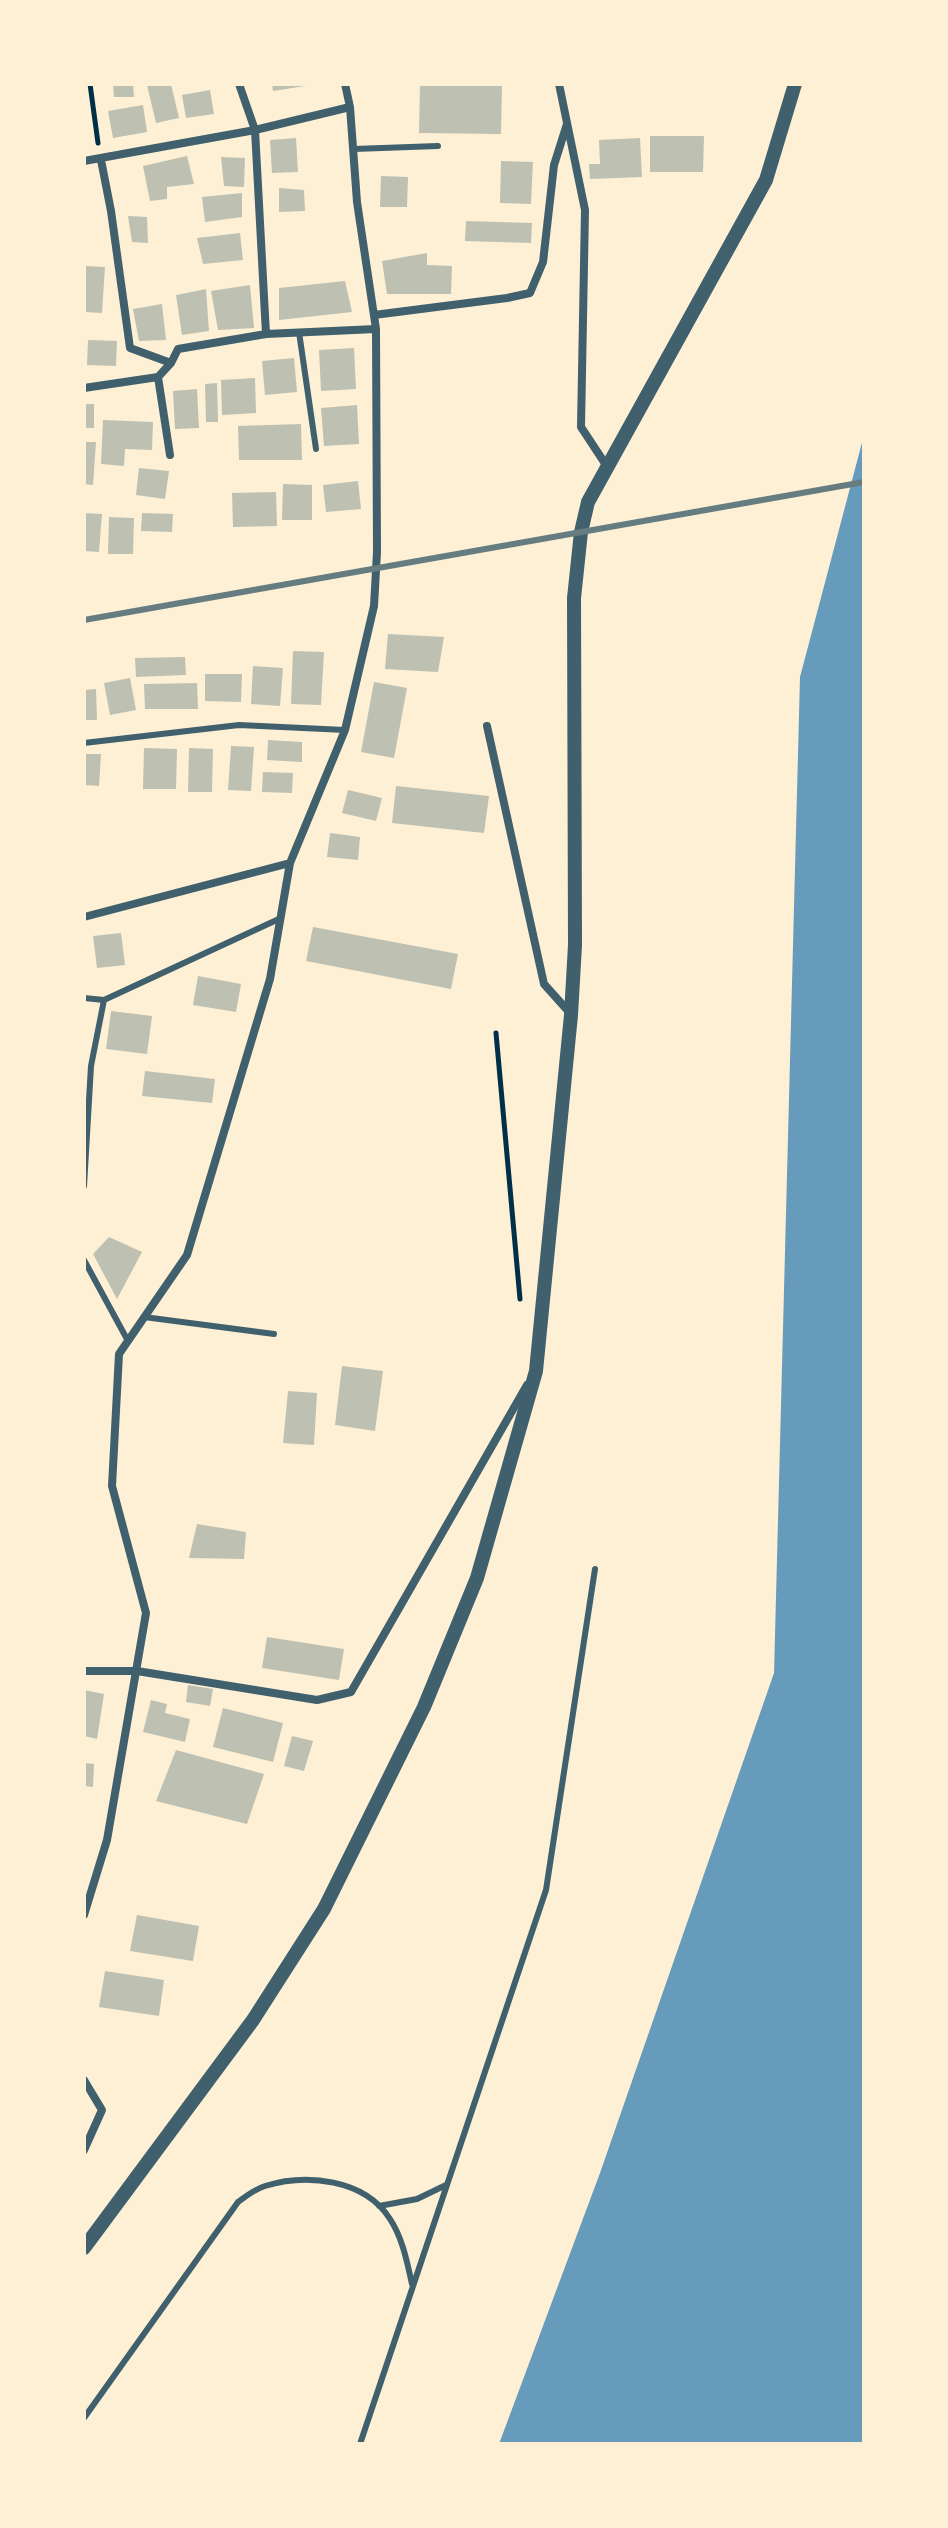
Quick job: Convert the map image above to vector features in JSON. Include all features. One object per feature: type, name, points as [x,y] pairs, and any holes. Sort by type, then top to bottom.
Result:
[{"type":"street","points":[[239,84],[255,130],[266,334]]},
{"type":"street","points":[[84,1915],[107,1840],[146,1613],[112,1486],[119,1354],[187,1255],[270,979],[290,863],[345,730],[374,606],[377,552],[376,329],[357,202],[350,107],[345,84]]},
{"type":"street","points":[[559,84],[585,210],[581,427],[608,469]]},
{"type":"street","points":[[84,2248],[253,2020],[324,1909],[424,1707],[477,1578],[536,1371],[575,945],[574,598],[581,532],[588,502],[766,180],[795,84]]},
{"type":"street","points":[[84,161],[255,130],[350,107]]},
{"type":"street","points":[[374,315],[530,293],[543,262],[554,165],[568,122]]},
{"type":"street","points":[[101,160],[130,348],[171,363]]},
{"type":"street","points":[[84,388],[158,377],[171,363],[178,349],[266,334],[376,329]]},
{"type":"street","points":[[158,377],[170,455]]},
{"type":"street","points":[[487,726],[544,984],[571,1015]]},
{"type":"street","points":[[84,917],[290,863]]},
{"type":"street","points":[[84,1671],[137,1671],[317,1700],[351,1692],[536,1371]]},
{"type":"street","points":[[84,2080],[102,2110],[84,2150]]},
{"type":"lane","points":[[354,149],[438,146]]},
{"type":"lane","points":[[299,332],[316,449]]},
{"type":"lane","points":[[84,743],[239,725],[345,730]]},
{"type":"lane","points":[[84,998],[104,1000],[281,918]]},
{"type":"lane","points":[[84,1186],[91,1066],[104,1000]]},
{"type":"lane","points":[[84,1260],[128,1341]]},
{"type":"lane","points":[[144,1317],[274,1334]]},
{"type":"lane","points":[[360,2444],[546,1890],[595,1569]]},
{"type":"lane","points":[[84,2418],[238,2202],[261,2187],[292,2179],[326,2181],[358,2190],[390,2217],[403,2246],[413,2288]]},
{"type":"lane","points":[[379,2206],[417,2199],[446,2185]]},
{"type":"path","points":[[90,84],[101,160]]},
{"type":"path","points":[[496,1033],[521,1308],[541,1313]]},
{"type":"water","points":[[864,435],[864,2444],[499,2444],[600,2173],[774,1673],[800,677]]},
{"type":"building","points":[[113,84],[133,84],[134,97],[114,97]]},
{"type":"building","points":[[171,84],[179,118],[156,123],[147,85]]},
{"type":"building","points":[[272,84],[305,84],[305,86],[273,91]]},
{"type":"building","points":[[420,84],[502,84],[501,134],[419,133]]},
{"type":"building","points":[[210,90],[214,114],[186,118],[182,95]]},
{"type":"building","points":[[143,105],[147,132],[113,138],[108,111]]},
{"type":"building","points":[[650,136],[704,136],[703,172],[650,172]]},
{"type":"building","points":[[296,138],[298,172],[272,173],[270,140]]},
{"type":"building","points":[[640,138],[642,177],[590,179],[589,164],[600,164],[599,140]]},
{"type":"building","points":[[187,156],[194,184],[167,187],[167,199],[150,201],[143,166]]},
{"type":"building","points":[[221,157],[245,158],[244,187],[224,186]]},
{"type":"building","points":[[501,161],[533,162],[531,204],[500,203]]},
{"type":"building","points":[[381,176],[408,177],[407,207],[380,207]]},
{"type":"building","points":[[279,188],[304,190],[305,211],[279,212]]},
{"type":"building","points":[[242,193],[242,217],[205,222],[202,197]]},
{"type":"building","points":[[128,216],[147,217],[148,243],[132,242]]},
{"type":"building","points":[[466,221],[532,223],[531,243],[465,241]]},
{"type":"building","points":[[240,233],[243,260],[203,264],[197,238]]},
{"type":"building","points":[[427,253],[427,265],[452,266],[451,294],[387,294],[382,261]]},
{"type":"building","points":[[84,266],[105,267],[102,313],[84,312]]},
{"type":"building","points":[[345,281],[352,312],[279,320],[279,288]]},
{"type":"building","points":[[250,285],[254,328],[218,330],[211,291]]},
{"type":"building","points":[[206,289],[209,331],[182,335],[176,295]]},
{"type":"building","points":[[162,304],[166,340],[139,341],[133,309]]},
{"type":"building","points":[[88,340],[117,341],[116,366],[87,365]]},
{"type":"building","points":[[354,348],[356,389],[321,391],[319,350]]},
{"type":"building","points":[[294,358],[297,392],[265,395],[262,361]]},
{"type":"building","points":[[255,378],[256,413],[222,415],[221,380]]},
{"type":"building","points":[[217,383],[218,422],[206,422],[205,384]]},
{"type":"building","points":[[197,389],[199,428],[175,429],[173,391]]},
{"type":"building","points":[[84,404],[94,404],[94,428],[84,428]]},
{"type":"building","points":[[357,405],[359,444],[324,446],[321,408]]},
{"type":"building","points":[[103,420],[153,422],[152,450],[125,449],[124,466],[101,464]]},
{"type":"building","points":[[301,424],[302,460],[239,460],[238,426]]},
{"type":"building","points":[[84,442],[96,442],[93,485],[84,484]]},
{"type":"building","points":[[139,468],[169,471],[165,499],[136,495]]},
{"type":"building","points":[[358,481],[361,509],[326,512],[323,485]]},
{"type":"building","points":[[283,484],[312,485],[312,520],[282,520]]},
{"type":"building","points":[[276,492],[277,526],[233,527],[232,493]]},
{"type":"building","points":[[84,513],[102,514],[99,552],[84,551]]},
{"type":"building","points":[[142,513],[173,514],[172,532],[141,531]]},
{"type":"building","points":[[109,517],[134,518],[133,554],[108,554]]},
{"type":"building","points":[[388,634],[444,637],[438,672],[385,669]]},
{"type":"building","points":[[293,651],[324,652],[321,705],[291,704]]},
{"type":"building","points":[[185,657],[186,675],[136,677],[135,658]]},
{"type":"building","points":[[253,666],[283,668],[280,706],[251,704]]},
{"type":"building","points":[[205,674],[242,674],[241,702],[205,701]]},
{"type":"building","points":[[130,678],[136,710],[110,715],[104,683]]},
{"type":"building","points":[[374,682],[407,688],[394,758],[361,752]]},
{"type":"building","points":[[197,683],[198,709],[145,709],[144,684]]},
{"type":"building","points":[[96,689],[97,720],[84,720],[84,690]]},
{"type":"building","points":[[268,740],[302,742],[302,762],[267,760]]},
{"type":"building","points":[[231,746],[254,747],[251,791],[228,790]]},
{"type":"building","points":[[144,748],[177,749],[176,789],[143,789]]},
{"type":"building","points":[[189,748],[213,749],[212,792],[188,792]]},
{"type":"building","points":[[84,754],[101,754],[99,786],[84,785]]},
{"type":"building","points":[[263,772],[293,773],[292,793],[262,792]]},
{"type":"building","points":[[396,786],[489,796],[484,833],[392,823]]},
{"type":"building","points":[[348,790],[382,798],[376,821],[342,813]]},
{"type":"building","points":[[330,833],[360,837],[358,860],[327,857]]},
{"type":"building","points":[[313,927],[458,954],[451,989],[306,961]]},
{"type":"building","points":[[121,933],[125,965],[97,968],[93,936]]},
{"type":"building","points":[[198,976],[241,984],[236,1012],[193,1005]]},
{"type":"building","points":[[111,1011],[152,1016],[147,1054],[106,1049]]},
{"type":"building","points":[[145,1071],[215,1079],[212,1103],[142,1096]]},
{"type":"building","points":[[109,1237],[142,1252],[117,1299],[93,1254]]},
{"type":"building","points":[[342,1366],[383,1371],[375,1431],[335,1425]]},
{"type":"building","points":[[288,1391],[317,1393],[314,1445],[283,1443]]},
{"type":"building","points":[[197,1524],[246,1532],[244,1559],[189,1558]]},
{"type":"building","points":[[267,1637],[344,1649],[339,1680],[262,1668]]},
{"type":"building","points":[[188,1685],[213,1689],[210,1706],[186,1702]]},
{"type":"building","points":[[84,1690],[104,1694],[97,1739],[84,1736]]},
{"type":"building","points":[[151,1700],[167,1704],[165,1713],[190,1719],[185,1742],[143,1732]]},
{"type":"building","points":[[223,1708],[283,1723],[273,1762],[213,1747]]},
{"type":"building","points":[[292,1736],[313,1741],[304,1771],[284,1766]]},
{"type":"building","points":[[176,1750],[264,1774],[247,1824],[156,1801]]},
{"type":"building","points":[[84,1763],[94,1764],[93,1787],[84,1786]]},
{"type":"building","points":[[137,1915],[199,1926],[193,1961],[130,1951]]},
{"type":"building","points":[[105,1971],[164,1980],[159,2016],[99,2007]]},
{"type":"railway","points":[[84,620],[864,482]]}]
